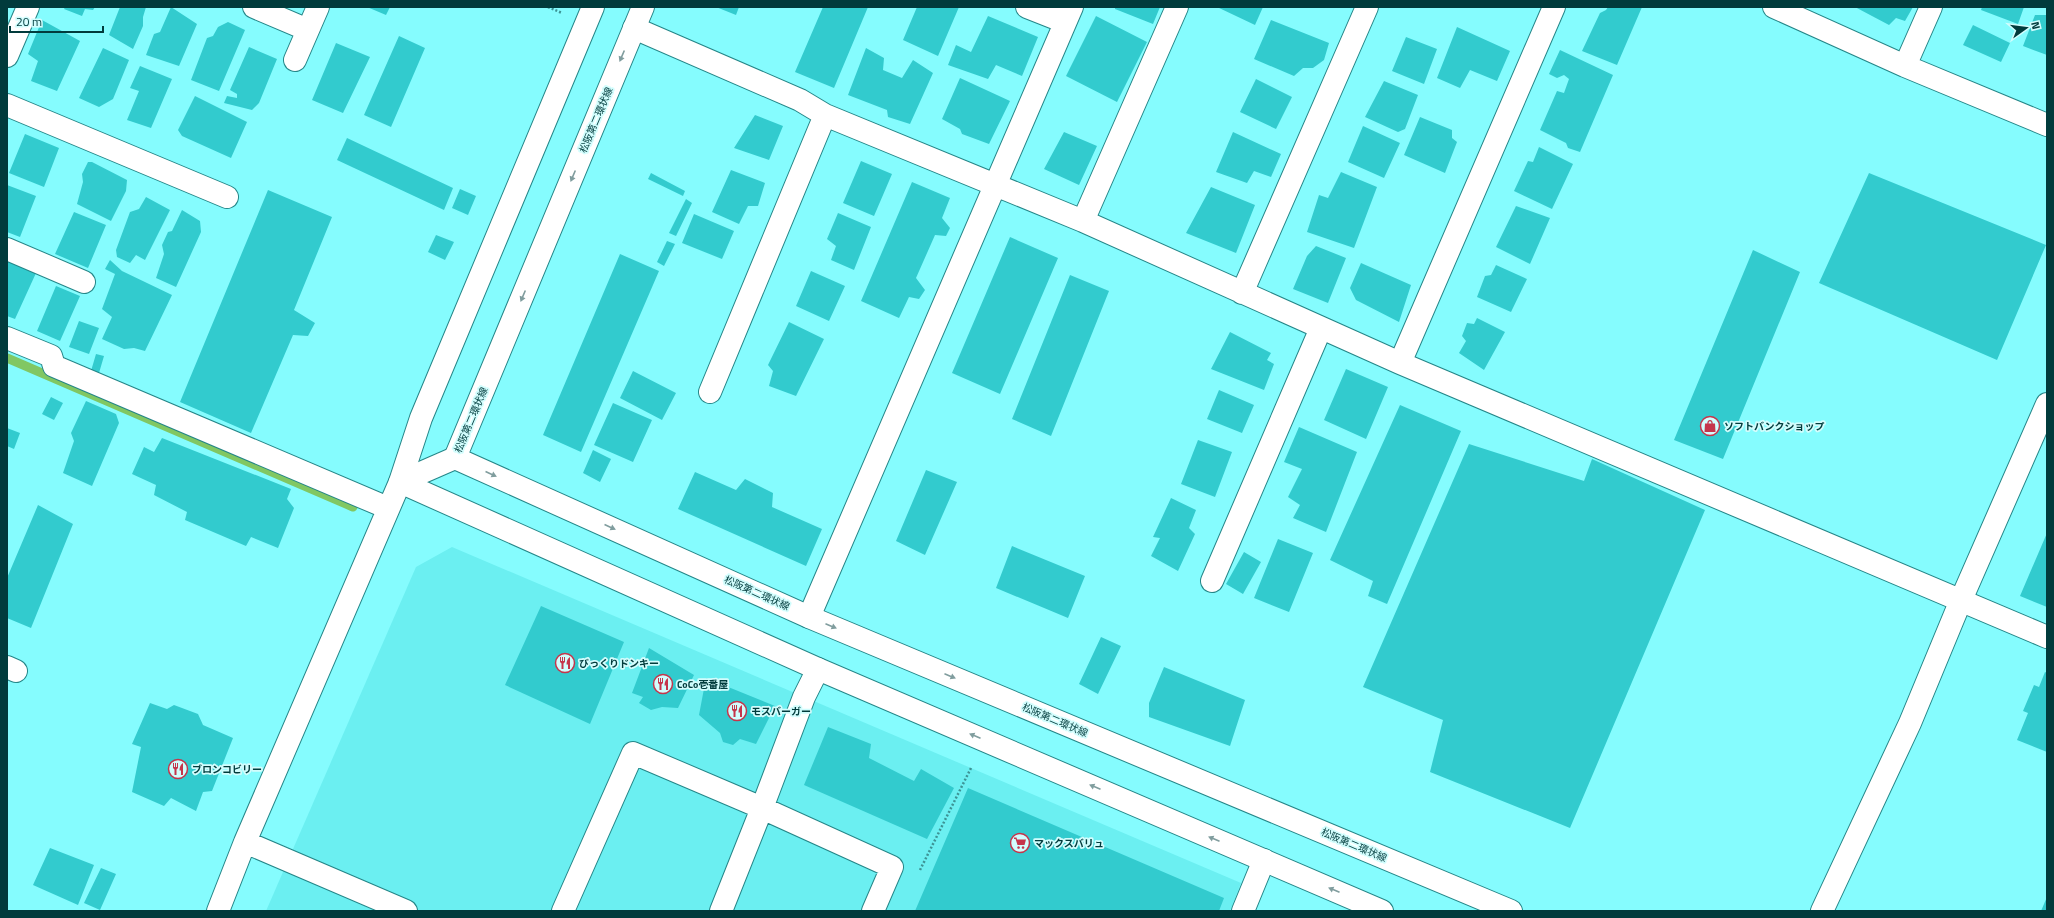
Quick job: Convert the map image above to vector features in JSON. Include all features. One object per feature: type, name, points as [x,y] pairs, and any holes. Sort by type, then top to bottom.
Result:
[{"type":"street","points":[[7,56],[28,7]]},
{"type":"street","points":[[254,7],[308,30]]},
{"type":"street","points":[[295,60],[318,7]]},
{"type":"street","points":[[218,911],[245,842],[400,482],[421,418],[593,7]]},
{"type":"street","name":"松阪第二環状線","points":[[643,7],[455,458],[809,617],[1512,911]]},
{"type":"street","points":[[809,617],[1068,15],[1027,7]]},
{"type":"street","points":[[1083,221],[1178,7]]},
{"type":"street","points":[[1242,293],[1366,7]]},
{"type":"street","points":[[1400,363],[1554,7]]},
{"type":"street","points":[[1774,7],[1905,66],[2047,125]]},
{"type":"street","points":[[1905,66],[1931,7]]},
{"type":"street","points":[[634,28],[800,100],[825,116],[1083,221],[1400,363],[2047,637]]},
{"type":"street","points":[[7,105],[227,197]]},
{"type":"street","points":[[710,392],[825,116]]},
{"type":"street","points":[[7,249],[84,282]]},
{"type":"street","points":[[1212,581],[1320,328]]},
{"type":"street","points":[[7,338],[51,356],[54,366],[388,508]]},
{"type":"street","points":[[1822,911],[1910,723],[1961,600],[2047,404]]},
{"type":"street","points":[[400,482],[455,458]]},
{"type":"street","points":[[400,482],[818,669],[1264,860],[1370,909]]},
{"type":"street","points":[[721,911],[804,697],[818,669]]},
{"type":"street","points":[[563,911],[633,752],[892,867],[874,911]]},
{"type":"street","points":[[245,842],[406,911]]},
{"type":"street","points":[[1243,911],[1264,860]]},
{"type":"path","points":[[918,875],[971,768]]},
{"type":"shaded area","points":[[452,547],[1241,883],[1230,911],[266,911],[416,567]]},
{"type":"building","points":[[65,7],[95,7],[93,10],[85,9],[82,16],[64,9]]},
{"type":"building","points":[[120,7],[146,7],[143,17],[143,26],[133,49],[109,35]]},
{"type":"building","points":[[171,7],[197,24],[179,66],[146,55],[154,34],[160,32]]},
{"type":"building","points":[[367,7],[390,7],[386,15]]},
{"type":"building","points":[[716,7],[739,7],[736,15]]},
{"type":"building","points":[[823,7],[868,7],[834,88],[795,72]]},
{"type":"building","points":[[917,7],[959,7],[938,56],[903,40]]},
{"type":"building","points":[[1115,7],[1160,7],[1153,24],[1115,9]]},
{"type":"building","points":[[1217,7],[1263,7],[1255,25]]},
{"type":"building","points":[[1608,7],[1642,7],[1617,65],[1582,51],[1600,13]]},
{"type":"building","points":[[1855,7],[1913,7],[1905,21],[1896,18],[1889,25]]},
{"type":"building","points":[[1982,7],[2024,7],[2018,24],[1981,10]]},
{"type":"building","points":[[2035,15],[2047,15],[2047,55],[2023,46]]},
{"type":"building","points":[[988,16],[1038,37],[1022,76],[996,65],[988,79],[948,65],[956,45],[971,52]]},
{"type":"building","points":[[1096,16],[1147,42],[1117,102],[1066,76]]},
{"type":"building","points":[[42,20],[80,41],[57,91],[31,81],[38,61],[28,54]]},
{"type":"building","points":[[1271,20],[1329,43],[1324,60],[1313,68],[1303,68],[1294,76],[1254,59]]},
{"type":"building","points":[[228,22],[245,30],[219,91],[191,80],[207,38],[213,36],[218,27]]},
{"type":"building","points":[[1973,25],[2010,43],[2001,62],[1963,45]]},
{"type":"building","points":[[1457,27],[1510,51],[1497,81],[1470,70],[1460,88],[1437,78]]},
{"type":"building","points":[[399,36],[425,48],[391,127],[364,115]]},
{"type":"building","points":[[1406,37],[1437,49],[1424,84],[1392,71]]},
{"type":"building","points":[[336,43],[370,57],[343,113],[312,100]]},
{"type":"building","points":[[249,47],[277,59],[259,103],[252,110],[224,103],[227,96],[237,98],[237,94],[230,90]]},
{"type":"building","points":[[103,48],[129,60],[113,99],[99,107],[79,98]]},
{"type":"building","points":[[866,48],[884,58],[883,70],[902,78],[913,60],[933,73],[910,124],[888,117],[887,110],[848,95]]},
{"type":"building","points":[[1560,50],[1613,75],[1580,152],[1568,148],[1566,143],[1540,130],[1557,91],[1564,93],[1569,79],[1564,75],[1557,78],[1549,74]]},
{"type":"building","points":[[140,66],[172,79],[151,128],[127,120],[139,91],[130,88]]},
{"type":"building","points":[[960,78],[1010,101],[989,144],[962,134],[960,129],[942,119]]},
{"type":"building","points":[[1256,79],[1292,97],[1276,129],[1240,112]]},
{"type":"building","points":[[1384,81],[1418,95],[1405,129],[1398,132],[1365,117]]},
{"type":"building","points":[[195,96],[247,122],[231,158],[182,136],[178,130]]},
{"type":"building","points":[[755,115],[783,126],[769,160],[734,148]]},
{"type":"building","points":[[1420,117],[1452,130],[1452,138],[1457,142],[1445,173],[1404,155]]},
{"type":"building","points":[[1363,126],[1400,143],[1384,178],[1348,162]]},
{"type":"building","points":[[1064,132],[1097,146],[1079,185],[1044,169]]},
{"type":"building","points":[[1233,132],[1281,154],[1271,177],[1254,171],[1247,183],[1216,172]]},
{"type":"building","points":[[25,134],[59,148],[44,187],[9,173]]},
{"type":"building","points":[[347,138],[453,188],[444,210],[337,160]]},
{"type":"building","points":[[1539,147],[1573,164],[1552,209],[1514,191],[1528,161],[1533,162]]},
{"type":"building","points":[[861,161],[892,174],[874,216],[843,203]]},
{"type":"building","points":[[88,162],[92,162],[127,180],[126,191],[111,221],[77,204],[83,182],[82,174]]},
{"type":"building","points":[[731,170],[765,183],[758,206],[748,206],[739,224],[712,212]]},
{"type":"building","points":[[1341,172],[1377,187],[1354,248],[1307,232],[1319,195],[1328,198]]},
{"type":"building","points":[[651,173],[685,191],[683,196],[648,179]]},
{"type":"building","points":[[1869,173],[2046,245],[1997,360],[1819,283]]},
{"type":"building","points":[[912,182],[950,198],[942,218],[950,228],[946,236],[935,235],[916,278],[925,290],[919,299],[909,297],[899,318],[861,301]]},
{"type":"building","points":[[7,185],[36,196],[20,237],[7,232]]},
{"type":"building","points":[[1211,187],[1255,205],[1236,253],[1186,233]]},
{"type":"building","points":[[460,189],[476,196],[468,215],[452,208]]},
{"type":"building","points":[[268,190],[332,217],[294,310],[315,323],[308,336],[293,335],[251,433],[180,402]]},
{"type":"building","points":[[146,197],[170,210],[145,260],[136,255],[130,263],[117,257],[116,250],[130,212],[139,209]]},
{"type":"building","points":[[686,199],[692,203],[676,236],[669,233]]},
{"type":"building","points":[[1516,206],[1550,218],[1530,264],[1496,247]]},
{"type":"building","points":[[182,210],[200,221],[201,232],[176,287],[156,278],[164,254],[162,245],[168,232],[172,231]]},
{"type":"building","points":[[74,212],[106,225],[88,268],[55,254]]},
{"type":"building","points":[[838,213],[871,227],[854,270],[831,260],[836,246],[827,239]]},
{"type":"building","points":[[694,214],[734,231],[722,259],[682,243]]},
{"type":"building","points":[[436,235],[454,242],[445,260],[428,252]]},
{"type":"building","points":[[1010,237],[1058,258],[1000,394],[952,373]]},
{"type":"building","points":[[667,241],[675,244],[664,266],[657,262]]},
{"type":"building","points":[[1316,246],[1346,258],[1328,303],[1293,289],[1307,256]]},
{"type":"building","points":[[1753,250],[1800,272],[1723,459],[1674,440]]},
{"type":"building","points":[[620,254],[659,271],[581,452],[543,435]]},
{"type":"building","points":[[110,260],[122,271],[172,295],[145,351],[134,348],[124,349],[102,339],[112,317],[102,309],[115,274],[105,269]]},
{"type":"building","points":[[7,261],[36,273],[15,319],[7,316]]},
{"type":"building","points":[[1361,263],[1411,285],[1399,322],[1356,300],[1350,288]]},
{"type":"building","points":[[1496,265],[1527,279],[1511,312],[1477,297],[1485,276],[1491,275]]},
{"type":"building","points":[[811,271],[845,286],[829,321],[796,306]]},
{"type":"building","points":[[1070,275],[1109,291],[1051,436],[1012,419]]},
{"type":"building","points":[[56,286],[80,296],[60,341],[37,331]]},
{"type":"building","points":[[1477,318],[1505,332],[1484,370],[1459,353],[1466,341],[1462,336],[1467,323],[1474,324]]},
{"type":"building","points":[[79,321],[99,328],[89,354],[69,347]]},
{"type":"building","points":[[789,322],[824,339],[796,396],[769,386],[773,371],[768,365]]},
{"type":"building","points":[[1230,332],[1271,353],[1267,360],[1274,364],[1264,390],[1211,369]]},
{"type":"building","points":[[96,354],[104,356],[99,373],[91,371]]},
{"type":"building","points":[[1346,369],[1388,387],[1366,439],[1324,420]]},
{"type":"building","points":[[633,371],[676,393],[662,420],[620,398]]},
{"type":"building","points":[[1219,390],[1254,405],[1242,433],[1207,419]]},
{"type":"building","points":[[51,397],[63,403],[54,420],[42,414]]},
{"type":"building","points":[[86,401],[116,414],[119,423],[92,486],[63,473],[74,441],[71,433]]},
{"type":"building","points":[[613,403],[652,420],[633,462],[594,445]]},
{"type":"building","points":[[1400,405],[1461,431],[1387,604],[1368,596],[1373,581],[1330,560]]},
{"type":"building","points":[[1299,427],[1357,452],[1326,532],[1293,518],[1300,505],[1288,497],[1302,469],[1284,462]]},
{"type":"building","points":[[7,428],[20,433],[14,449],[7,446]]},
{"type":"building","points":[[162,438],[291,489],[287,499],[294,508],[278,548],[251,537],[246,546],[185,520],[187,512],[154,495],[156,485],[132,474],[144,447],[154,452]]},
{"type":"building","points":[[1198,440],[1232,452],[1215,497],[1181,484]]},
{"type":"building","points":[[1469,444],[1584,481],[1592,459],[1705,510],[1570,828],[1430,772],[1443,720],[1363,687]]},
{"type":"building","points":[[593,450],[611,459],[600,482],[583,473]]},
{"type":"building","points":[[926,470],[957,482],[925,555],[896,541]]},
{"type":"building","points":[[695,472],[736,490],[745,479],[773,493],[772,507],[822,529],[806,566],[678,509]]},
{"type":"building","points":[[1171,498],[1196,510],[1189,528],[1195,534],[1178,571],[1151,556],[1160,538],[1153,537]]},
{"type":"building","points":[[38,505],[73,524],[31,628],[7,618],[7,578]]},
{"type":"building","points":[[2047,533],[2047,607],[2020,596]]},
{"type":"building","points":[[1278,539],[1313,553],[1289,612],[1254,598]]},
{"type":"building","points":[[1012,546],[1085,576],[1068,618],[996,588]]},
{"type":"building","points":[[1244,552],[1261,562],[1243,594],[1226,584]]},
{"type":"building","name":"びっくりドンキー","points":[[541,606],[624,642],[590,724],[505,685]]},
{"type":"building","points":[[1101,637],[1121,646],[1098,694],[1079,684]]},
{"type":"building","name":"CoCo壱番屋","points":[[649,648],[694,675],[678,708],[662,707],[651,710],[639,703],[643,697],[632,693]]},
{"type":"building","points":[[1164,667],[1245,700],[1230,746],[1149,717],[1149,703]]},
{"type":"building","points":[[2045,672],[2047,673],[2047,752],[2017,740],[2028,713],[2023,711],[2034,685],[2039,687]]},
{"type":"building","name":"モスバーガー","points":[[706,678],[775,706],[756,744],[740,739],[733,745],[723,742],[720,733],[699,715]]},
{"type":"building","name":"ブロンコビリー","points":[[150,703],[167,709],[174,705],[198,714],[203,725],[233,738],[212,791],[203,792],[196,811],[171,798],[164,806],[132,792],[141,747],[132,744]]},
{"type":"building","points":[[828,727],[871,744],[869,758],[914,781],[921,769],[954,788],[927,839],[804,785]]},
{"type":"building","name":"マックスバリュ","points":[[968,788],[1224,898],[1219,911],[915,911]]},
{"type":"building","points":[[50,848],[94,865],[78,905],[33,885]]},
{"type":"building","points":[[101,868],[116,874],[100,910],[84,903]]},
{"type":"building","points":[[2047,897],[2047,911],[2041,911]]},
{"type":"waterway","points":[[7,358],[353,507]]},
{"type":"place","name":"ソフトバンクショップ","points":[[1710,426]]},
{"type":"place","name":"びっくりドンキー","points":[[565,663]]},
{"type":"place","name":"CoCo壱番屋","points":[[663,684]]},
{"type":"place","name":"モスバーガー","points":[[737,711]]},
{"type":"place","name":"ブロンコビリー","points":[[178,769]]},
{"type":"place","name":"マックスバリュ","points":[[1020,843]]}]
